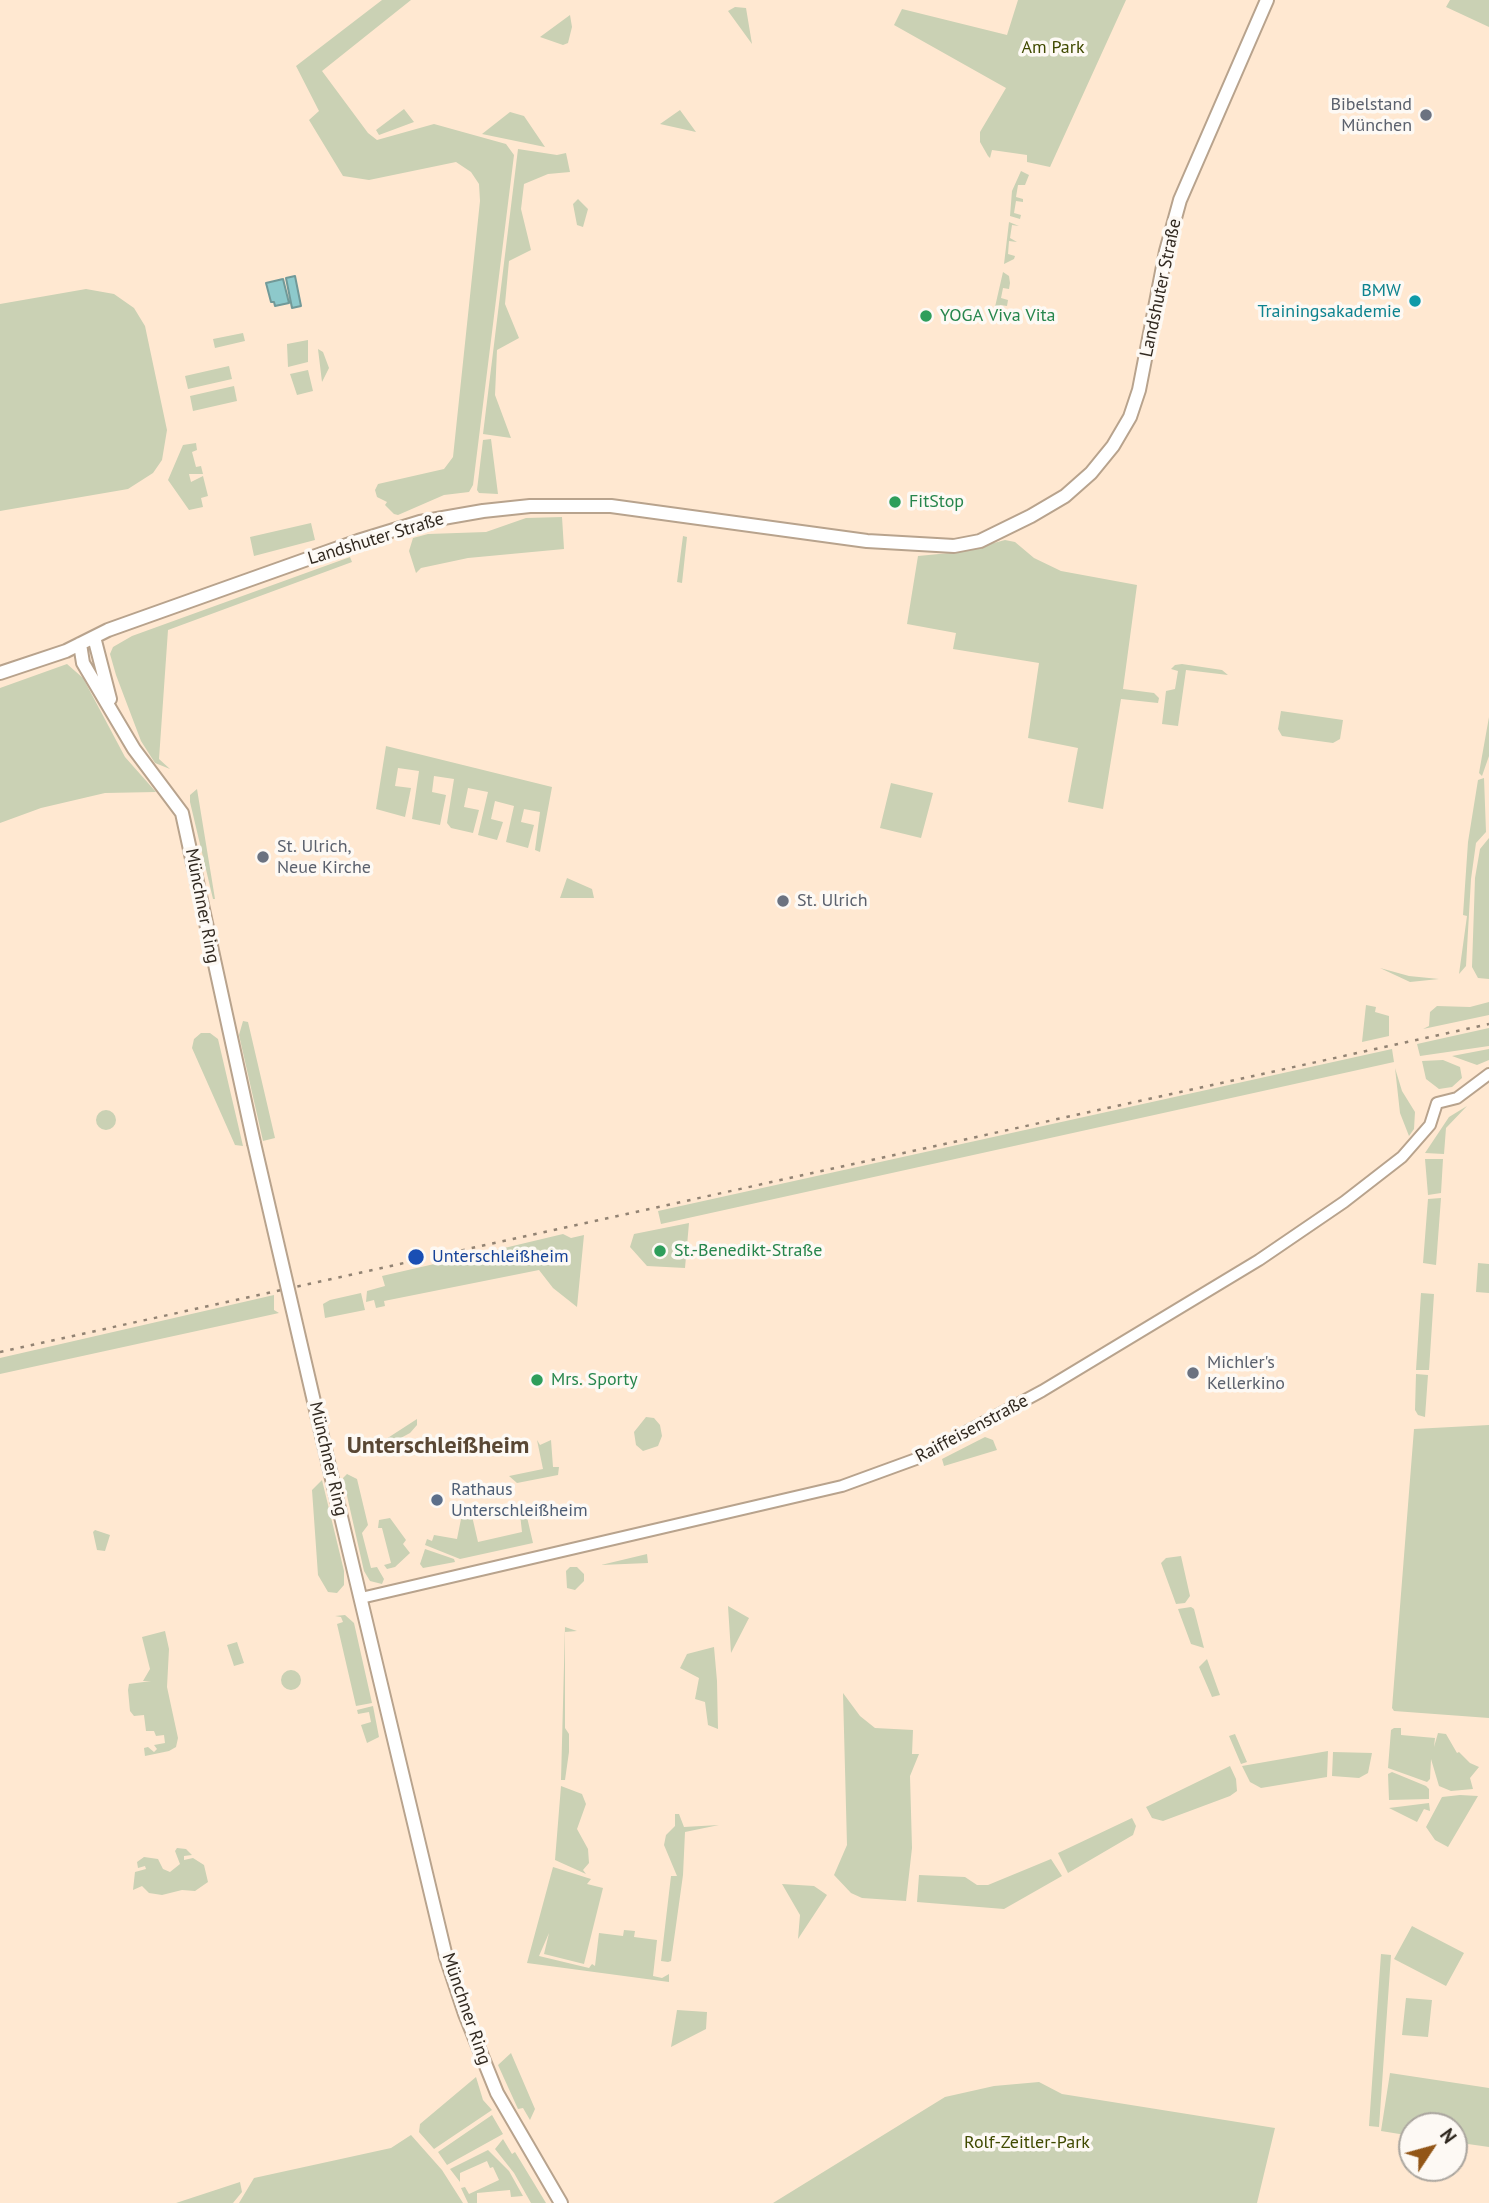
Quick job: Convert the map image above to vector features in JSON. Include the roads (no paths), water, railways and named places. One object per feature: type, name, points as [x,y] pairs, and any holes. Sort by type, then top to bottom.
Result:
[{"type":"main road","name":"Landshuter Straße","points":[[0,673],[358,541],[447,517],[530,506],[580,505],[912,545],[954,546],[981,541],[1042,510],[1080,483],[1113,446],[1130,417],[1139,390],[1166,251],[1180,200],[1267,0]]},
{"type":"main road","name":"Münchner Ring","points":[[94,637],[113,713]]},
{"type":"main road","name":"Münchner Ring","points":[[80,644],[83,663],[141,760],[166,788],[182,813],[254,1143],[428,1888],[465,2014],[503,2103],[561,2203]]},
{"type":"street","name":"Raiffeisenstraße","points":[[361,1598],[832,1488],[891,1470],[1104,1355],[1259,1260],[1345,1202],[1402,1157],[1430,1125],[1437,1103],[1457,1098],[1489,1074]]},
{"type":"water","points":[[295,276],[301,306],[292,308],[286,278]]},
{"type":"water","points":[[283,279],[289,303],[275,306],[274,302],[271,302],[266,283]]},
{"type":"railway","points":[[0,1352],[1489,1024]]},
{"type":"place","name":"Bibelstand München","points":[[1426,115]]},
{"type":"place","name":"BMW Trainingsakademie","points":[[1415,301]]},
{"type":"place","name":"YOGA Viva Vita","points":[[926,316]]},
{"type":"place","name":"FitStop","points":[[895,502]]},
{"type":"place","name":"St. Ulrich, Neue Kirche","points":[[263,857]]},
{"type":"place","name":"St. Ulrich","points":[[783,901]]},
{"type":"place","name":"St.-Benedikt-Straße","points":[[660,1251]]},
{"type":"place","name":"Unterschleißheim","points":[[416,1257]]},
{"type":"place","name":"Michler's Kellerkino","points":[[1193,1373]]},
{"type":"place","name":"Mrs. Sporty","points":[[537,1380]]},
{"type":"place","name":"Rathaus Unterschleißheim","points":[[437,1500]]},
{"type":"district","name":"Unterschleißheim","points":[[438,1446]]},
{"type":"park label","name":"Am Park","points":[[1053,48]]},
{"type":"park label","name":"Rolf-Zeitler-Park","points":[[1027,2143]]}]
